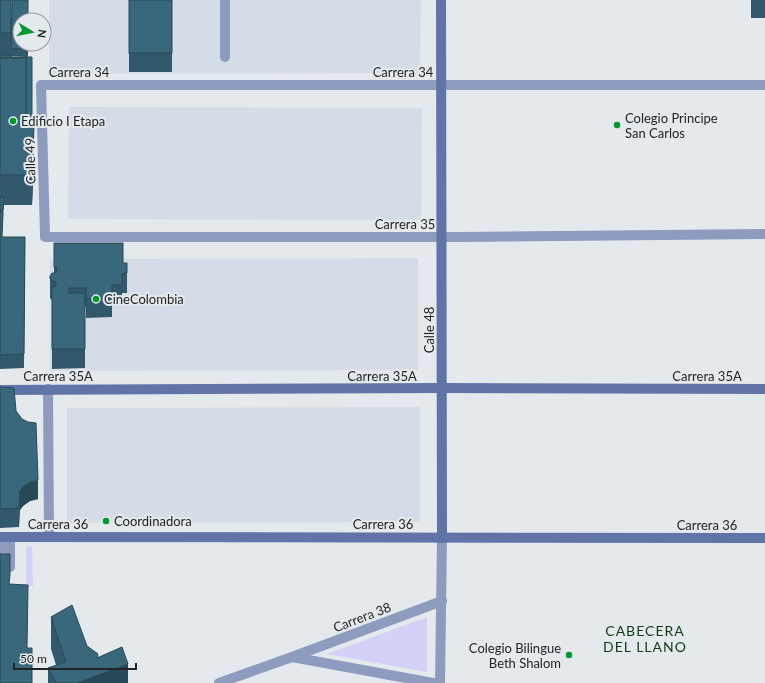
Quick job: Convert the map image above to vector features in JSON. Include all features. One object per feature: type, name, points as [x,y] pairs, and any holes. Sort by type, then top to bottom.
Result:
[{"type":"street","points":[[224,57],[225,0]]},
{"type":"street","name":"Calle 48","points":[[440,683],[442,601],[441,0]]},
{"type":"street","name":"Carrera 34","points":[[41,84],[765,85]]},
{"type":"street","name":"Calle 49","points":[[41,84],[45,236]]},
{"type":"street","name":"Carrera 35","points":[[45,236],[442,237],[765,234]]},
{"type":"street","name":"Carrera 35A","points":[[0,390],[442,388],[765,389]]},
{"type":"street","points":[[48,390],[49,537]]},
{"type":"street","points":[[0,551],[5,537]]},
{"type":"street","points":[[5,537],[10,574]]},
{"type":"street","name":"Carrera 36","points":[[5,537],[765,538]]},
{"type":"street","name":"Carrera 38","points":[[219,683],[442,601]]},
{"type":"street","points":[[292,657],[433,683]]},
{"type":"shaded area","points":[[49,0],[421,0],[420,73],[49,74],[49,52],[52,52],[52,12],[49,12]]},
{"type":"shaded area","points":[[69,107],[422,108],[421,220],[68,219]]},
{"type":"shaded area","points":[[418,258],[418,370],[50,371],[50,259]]},
{"type":"shaded area","points":[[420,407],[420,522],[67,523],[67,408]]},
{"type":"shaded area","points":[[32,546],[33,586],[26,587],[26,547]]},
{"type":"shaded area","points":[[427,617],[427,672],[327,654]]},
{"type":"building","points":[[0,0],[11,0],[11,33],[0,33]]},
{"type":"building","points":[[12,0],[28,0],[28,12],[12,12],[11,49]]},
{"type":"building","points":[[129,0],[172,0],[172,53],[129,53]]},
{"type":"building","points":[[0,55],[11,55],[11,57],[32,57],[32,127],[26,128],[26,58],[0,58]]},
{"type":"building","name":"Edificio I Etapa","points":[[0,58],[26,58],[26,128],[34,127],[32,175],[0,175]]},
{"type":"building","points":[[0,197],[4,197],[3,210],[0,210]]},
{"type":"building","points":[[0,212],[3,213],[2,237],[0,237]]},
{"type":"building","points":[[0,237],[25,237],[24,354],[0,355]]},
{"type":"building","points":[[54,243],[123,243],[123,263],[127,263],[127,273],[122,274],[122,285],[112,285],[112,298],[86,299],[86,288],[69,288],[69,293],[85,293],[85,349],[52,349],[52,287],[56,286],[56,282],[50,279],[50,276],[52,273],[56,273],[57,268],[54,267]]},
{"type":"building","points":[[0,387],[14,388],[16,411],[22,419],[28,422],[36,423],[38,480],[30,482],[20,491],[19,508],[0,509]]},
{"type":"building","points":[[0,554],[10,554],[9,584],[28,585],[27,648],[32,648],[32,683],[0,683]]},
{"type":"building","points":[[72,605],[87,646],[98,654],[97,658],[122,647],[128,664],[77,683],[56,683],[48,668],[66,662],[51,617]]},
{"type":"place","name":"Edificio I Etapa","points":[[13,121]]},
{"type":"place","name":"Colegio Principe San Carlos","points":[[617,125]]},
{"type":"place","name":"CineColombia","points":[[96,299]]},
{"type":"place","name":"Coordinadora","points":[[106,521]]},
{"type":"place","name":"Colegio Bilingue Beth Shalom","points":[[569,655]]},
{"type":"district","name":"CABECERA DEL LLANO","points":[[645,638]]}]
